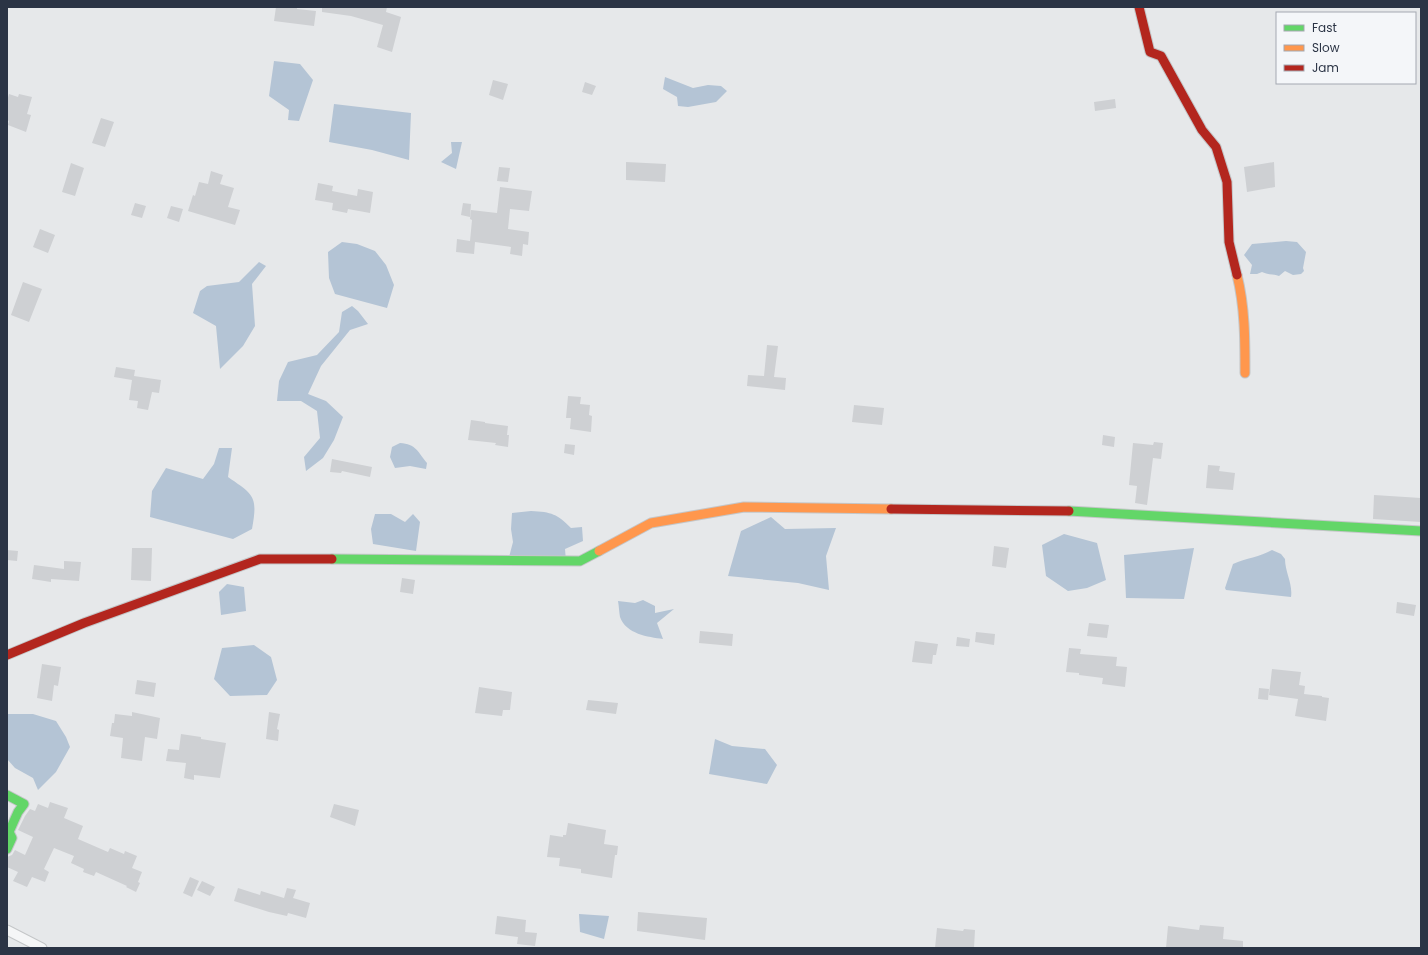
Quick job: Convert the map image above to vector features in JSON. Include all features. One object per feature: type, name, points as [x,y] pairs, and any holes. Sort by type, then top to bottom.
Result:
[{"type":"street","points":[[1139,7],[1150,52],[1161,56],[1202,130],[1216,147],[1227,182],[1229,242],[1240,288],[1245,334],[1245,373]]},
{"type":"street","points":[[7,655],[84,622],[260,559],[580,561],[651,522],[744,507],[1080,511],[1421,531]]},
{"type":"street","points":[[7,795],[24,804],[18,812],[9,832],[12,838],[7,849]]},
{"type":"street","points":[[7,930],[42,948]]},
{"type":"water","points":[[274,61],[300,64],[313,80],[299,121],[288,120],[289,110],[269,96]]},
{"type":"water","points":[[665,77],[693,88],[708,85],[721,86],[727,91],[716,102],[688,107],[678,106],[677,97],[663,89]]},
{"type":"water","points":[[334,104],[411,113],[409,160],[372,150],[329,142]]},
{"type":"water","points":[[451,142],[462,142],[456,169],[441,162],[452,153]]},
{"type":"water","points":[[1286,241],[1297,242],[1306,252],[1303,268],[1304,271],[1301,274],[1293,275],[1285,271],[1279,276],[1262,272],[1250,274],[1252,265],[1244,255],[1252,244]]},
{"type":"water","points":[[342,242],[357,244],[375,251],[386,265],[394,285],[387,308],[335,294],[329,278],[328,252]]},
{"type":"water","points":[[259,262],[266,266],[252,284],[255,326],[243,346],[220,369],[216,326],[193,313],[200,291],[207,286],[239,282]]},
{"type":"water","points":[[352,306],[368,324],[350,330],[321,366],[308,394],[326,401],[343,417],[334,440],[323,458],[306,471],[304,457],[320,438],[317,411],[301,401],[277,401],[279,381],[288,362],[317,355],[339,332],[342,312]]},
{"type":"water","points":[[400,443],[410,445],[416,449],[427,463],[426,469],[410,466],[395,468],[390,457],[392,447]]},
{"type":"water","points":[[219,448],[232,448],[228,477],[244,488],[252,497],[254,503],[254,518],[252,529],[233,539],[150,517],[152,491],[166,468],[203,479],[214,464]]},
{"type":"water","points":[[531,511],[544,512],[554,515],[571,528],[582,527],[583,541],[565,549],[566,561],[508,561],[513,542],[511,529],[512,513]]},
{"type":"water","points":[[375,514],[391,514],[405,522],[413,514],[420,522],[416,551],[373,544],[371,529]]},
{"type":"water","points":[[771,517],[785,529],[836,528],[826,556],[829,590],[798,583],[728,576],[741,531]]},
{"type":"water","points":[[1064,534],[1097,543],[1106,580],[1087,588],[1068,591],[1046,576],[1042,545]]},
{"type":"water","points":[[1194,548],[1184,599],[1126,598],[1124,555]]},
{"type":"water","points":[[1272,550],[1281,554],[1285,559],[1291,587],[1291,597],[1226,590],[1225,588],[1233,564]]},
{"type":"water","points":[[227,584],[244,587],[246,611],[221,615],[219,592]]},
{"type":"water","points":[[643,600],[655,606],[655,613],[674,609],[657,623],[663,639],[638,634],[623,623],[620,617],[618,601],[635,603]]},
{"type":"water","points":[[254,645],[271,657],[277,680],[267,695],[230,696],[214,679],[222,648]]},
{"type":"water","points":[[7,714],[33,714],[56,721],[66,737],[70,747],[56,772],[38,790],[33,778],[15,768],[7,759]]},
{"type":"water","points":[[715,739],[732,746],[765,749],[777,765],[767,784],[709,774]]},
{"type":"water","points":[[579,914],[609,916],[604,939],[580,932]]},
{"type":"building","points":[[276,7],[297,7],[297,9],[316,11],[314,26],[274,21]]},
{"type":"building","points":[[322,7],[387,7],[386,12],[401,17],[392,52],[377,47],[383,25],[351,16],[322,12]]},
{"type":"building","points":[[493,80],[508,84],[503,100],[489,95]]},
{"type":"building","points":[[585,82],[596,86],[592,95],[582,92]]},
{"type":"building","points":[[9,94],[18,97],[19,94],[32,97],[27,114],[31,115],[26,132],[8,125],[7,101]]},
{"type":"building","points":[[1115,99],[1116,108],[1095,111],[1094,102]]},
{"type":"building","points":[[101,118],[114,122],[105,147],[92,143]]},
{"type":"building","points":[[626,162],[666,164],[665,182],[626,180]]},
{"type":"building","points":[[1274,162],[1275,187],[1247,192],[1244,167]]},
{"type":"building","points":[[71,163],[84,168],[75,196],[62,192]]},
{"type":"building","points":[[499,167],[510,168],[508,182],[497,181]]},
{"type":"building","points":[[211,171],[223,175],[220,184],[234,188],[228,207],[240,210],[235,225],[188,211],[193,195],[195,196],[199,182],[208,184]]},
{"type":"building","points":[[318,183],[333,186],[332,191],[357,196],[358,189],[373,192],[370,213],[348,209],[347,213],[332,210],[333,203],[315,200]]},
{"type":"building","points":[[500,187],[532,191],[529,211],[510,209],[508,229],[529,232],[528,245],[523,244],[522,256],[510,254],[511,247],[475,242],[474,254],[456,252],[457,239],[470,241],[472,220],[470,219],[471,210],[497,213]]},
{"type":"building","points":[[135,203],[146,206],[142,218],[131,215]]},
{"type":"building","points":[[463,203],[471,204],[470,217],[461,215]]},
{"type":"building","points":[[171,206],[183,209],[179,222],[167,218]]},
{"type":"building","points":[[40,229],[55,235],[48,253],[33,247]]},
{"type":"building","points":[[23,282],[42,289],[29,322],[11,315]]},
{"type":"building","points":[[767,345],[778,346],[774,377],[786,378],[785,390],[747,386],[748,375],[764,376]]},
{"type":"building","points":[[116,367],[135,370],[134,376],[161,380],[159,393],[152,392],[148,410],[137,408],[138,401],[129,400],[132,380],[114,377]]},
{"type":"building","points":[[568,396],[581,397],[580,404],[590,405],[589,415],[592,416],[591,432],[570,429],[571,418],[566,418]]},
{"type":"building","points":[[854,405],[884,408],[882,425],[852,422]]},
{"type":"building","points":[[471,420],[508,426],[508,447],[495,445],[496,443],[468,440]]},
{"type":"building","points":[[1103,435],[1115,437],[1114,447],[1102,445]]},
{"type":"building","points":[[1154,442],[1163,443],[1161,459],[1153,458],[1147,505],[1135,503],[1137,486],[1129,485],[1133,443],[1153,445]]},
{"type":"building","points":[[565,444],[575,445],[574,455],[564,453]]},
{"type":"building","points":[[332,459],[372,467],[370,477],[342,471],[341,473],[330,472]]},
{"type":"building","points":[[1208,465],[1220,466],[1219,471],[1235,473],[1233,490],[1206,488]]},
{"type":"building","points":[[1374,495],[1421,498],[1421,522],[1373,519]]},
{"type":"building","points":[[994,546],[1009,548],[1006,568],[992,566]]},
{"type":"building","points":[[132,548],[152,548],[151,581],[131,580]]},
{"type":"building","points":[[7,550],[18,551],[17,561],[7,560]]},
{"type":"building","points":[[64,561],[81,562],[79,581],[51,579],[51,582],[32,579],[34,565],[64,569]]},
{"type":"building","points":[[402,578],[415,580],[413,594],[400,592]]},
{"type":"building","points":[[1397,602],[1416,605],[1414,616],[1396,613]]},
{"type":"building","points":[[1089,623],[1109,625],[1107,638],[1087,636]]},
{"type":"building","points":[[700,631],[733,634],[732,646],[699,643]]},
{"type":"building","points":[[976,632],[995,634],[994,645],[975,642]]},
{"type":"building","points":[[957,637],[970,639],[969,647],[956,646]]},
{"type":"building","points":[[915,641],[938,644],[936,655],[933,655],[932,664],[912,662]]},
{"type":"building","points":[[1069,648],[1081,649],[1080,654],[1117,657],[1116,666],[1127,667],[1125,687],[1102,684],[1103,678],[1066,672]]},
{"type":"building","points":[[42,664],[61,667],[58,686],[54,685],[52,701],[37,698]]},
{"type":"building","points":[[1272,669],[1301,672],[1299,685],[1305,686],[1304,694],[1329,698],[1326,721],[1295,716],[1298,699],[1269,695]]},
{"type":"building","points":[[137,680],[156,683],[154,697],[135,694]]},
{"type":"building","points":[[479,687],[512,692],[510,710],[503,710],[502,716],[475,713]]},
{"type":"building","points":[[1259,688],[1269,689],[1268,700],[1258,699]]},
{"type":"building","points":[[588,700],[618,703],[616,714],[586,710]]},
{"type":"building","points":[[132,712],[160,718],[157,739],[145,737],[142,761],[121,758],[123,738],[110,736],[115,714],[132,716]]},
{"type":"building","points":[[269,712],[280,714],[277,729],[279,730],[278,741],[266,739]]},
{"type":"building","points":[[181,734],[226,743],[220,778],[194,775],[194,780],[184,778],[186,763],[166,761],[168,749],[179,750]]},
{"type":"building","points":[[50,802],[68,808],[64,818],[83,826],[78,839],[108,852],[110,848],[124,854],[125,851],[137,856],[132,868],[142,872],[138,882],[140,883],[136,892],[126,887],[127,886],[96,872],[94,876],[83,872],[84,869],[71,863],[74,856],[54,848],[44,869],[49,872],[45,882],[32,877],[27,887],[13,881],[18,872],[7,867],[7,857],[12,855],[15,850],[25,855],[33,837],[18,830],[30,809],[35,811],[38,804],[48,808]]},
{"type":"building","points":[[334,804],[359,810],[355,826],[330,817]]},
{"type":"building","points":[[568,823],[606,830],[604,844],[618,846],[617,855],[615,855],[612,878],[581,873],[581,869],[559,866],[560,858],[547,857],[550,835],[563,837],[563,835],[566,835]]},
{"type":"building","points":[[190,877],[199,881],[192,897],[183,893]]},
{"type":"building","points":[[202,881],[215,887],[210,896],[197,890]]},
{"type":"building","points":[[238,888],[260,895],[261,891],[284,898],[287,888],[296,890],[293,898],[310,903],[306,918],[288,913],[287,916],[269,912],[234,901]]},
{"type":"building","points":[[638,912],[707,918],[705,940],[637,931]]},
{"type":"building","points":[[497,916],[526,920],[525,932],[537,933],[535,946],[517,944],[518,937],[495,934]]},
{"type":"building","points":[[1200,925],[1224,927],[1223,939],[1243,941],[1243,948],[1166,948],[1168,926],[1199,930]]},
{"type":"building","points":[[937,928],[963,931],[964,929],[975,930],[974,948],[935,948]]},
{"type":"traffic: fast","points":[[1069,511],[1421,531]]},
{"type":"traffic: fast","points":[[332,559],[580,561],[599,551]]},
{"type":"traffic: fast","points":[[7,795],[24,804],[18,812],[9,832],[12,838],[7,849]]},
{"type":"traffic: slow","points":[[1237,275],[1243,311],[1245,373]]},
{"type":"traffic: slow","points":[[599,551],[651,523],[744,507],[891,509]]},
{"type":"traffic: jam","points":[[1139,7],[1150,52],[1161,56],[1202,130],[1216,147],[1227,182],[1229,242],[1237,275]]},
{"type":"traffic: jam","points":[[891,509],[1069,511]]},
{"type":"traffic: jam","points":[[7,655],[84,623],[260,559],[332,559]]}]
